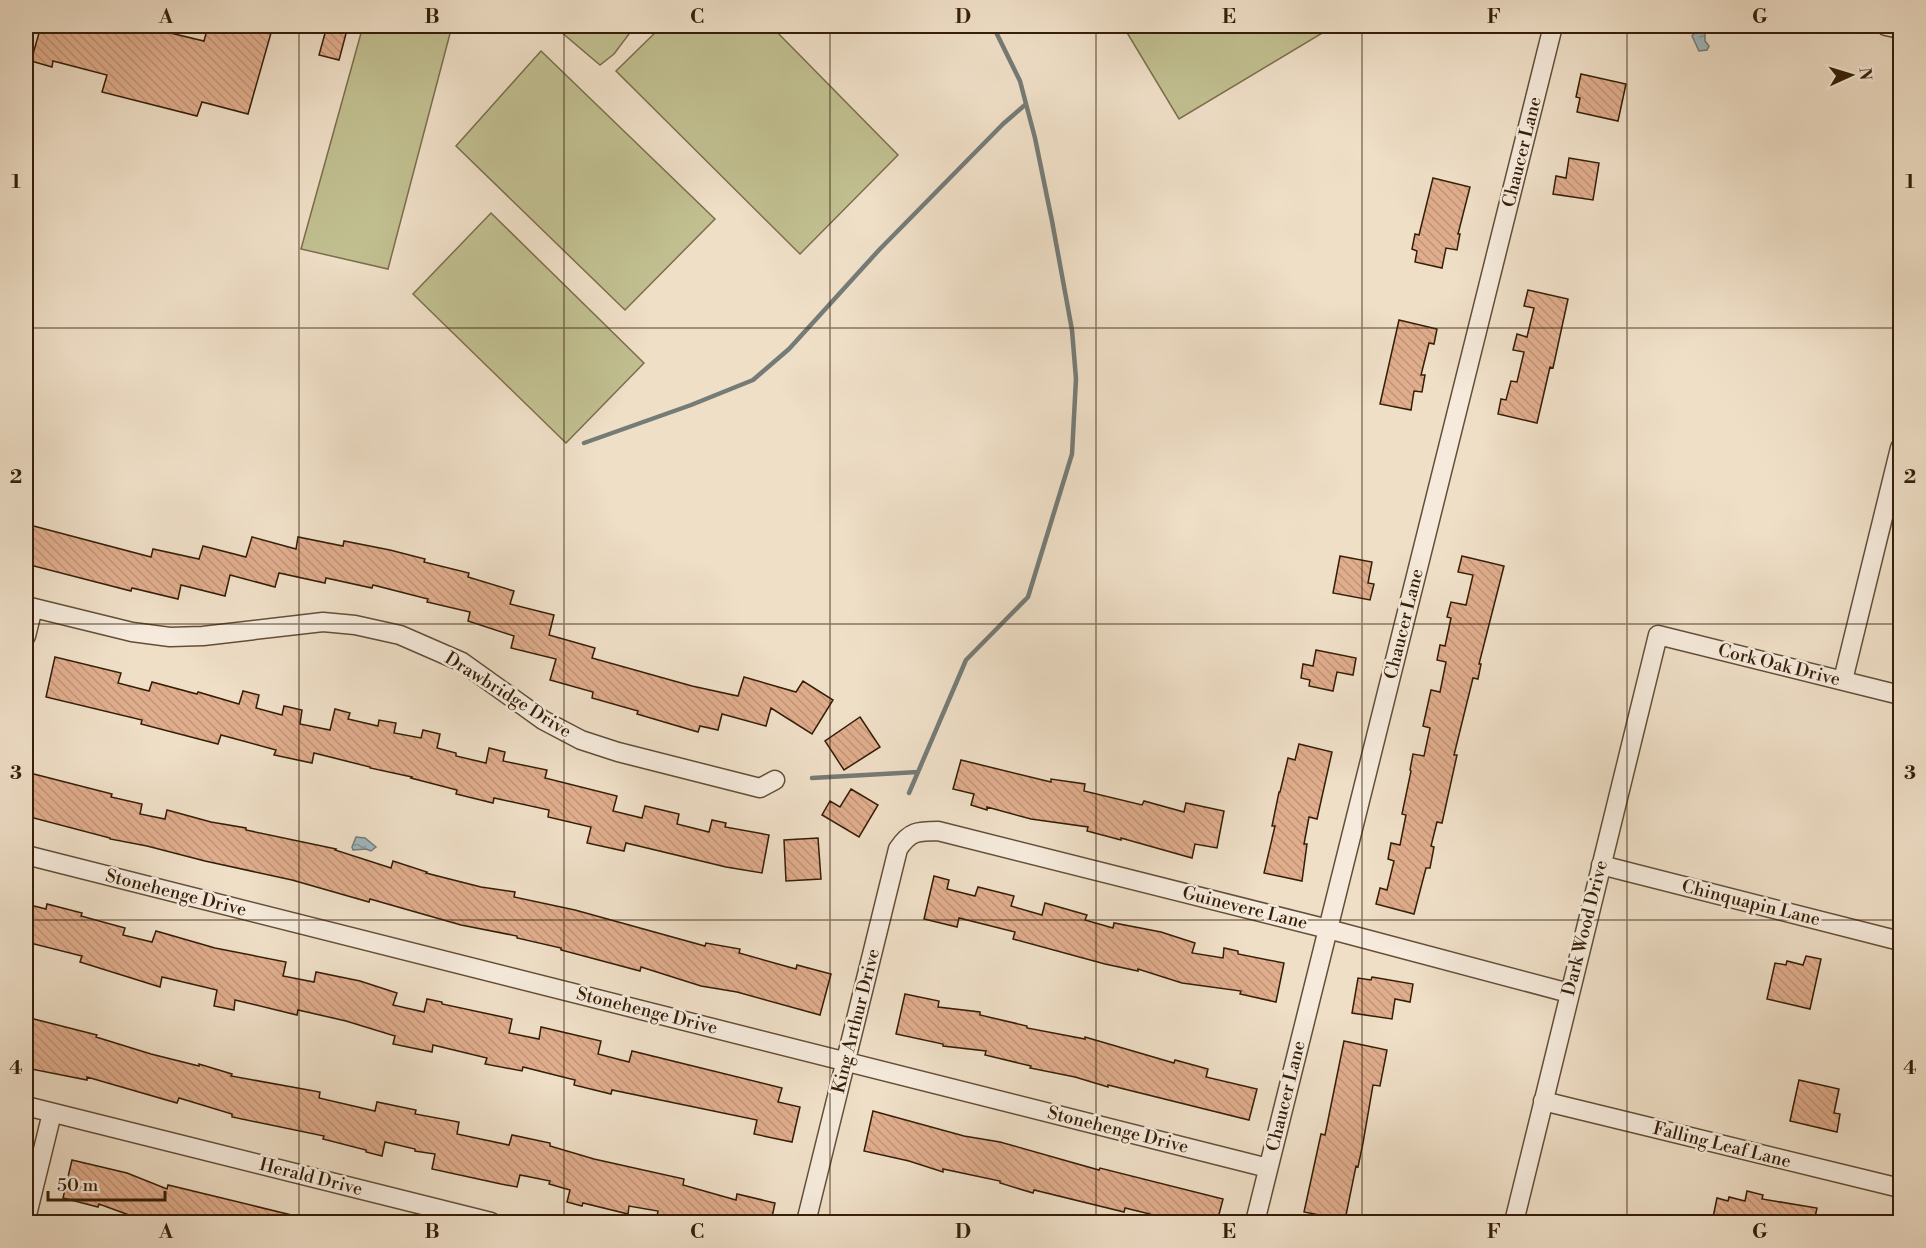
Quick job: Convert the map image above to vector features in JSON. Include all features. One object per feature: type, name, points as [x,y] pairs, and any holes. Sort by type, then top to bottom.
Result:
[{"type":"street","name":"Chaucer Lane","points":[[1255,1222],[1553,26]]},
{"type":"street","points":[[1886,26],[1900,29]]},
{"type":"street","points":[[1843,680],[1900,448]]},
{"type":"street","points":[[26,636],[29,607]]},
{"type":"street","name":"Drawbridge Drive","points":[[29,607],[132,632],[170,637],[203,636],[323,622],[355,625],[400,635],[462,662],[543,720],[581,740],[618,752],[760,788],[775,780]]},
{"type":"street","name":"Cork Oak Drive","points":[[1658,635],[1900,695]]},
{"type":"street","name":"Dark Wood Drive","points":[[1514,1222],[1658,635]]},
{"type":"street","name":"Guinevere Lane","points":[[920,831],[938,831],[1328,929],[1569,993]]},
{"type":"street","name":"King Arthur Drive","points":[[806,1222],[898,849],[906,837],[920,831]]},
{"type":"street","name":"Stonehenge Drive","points":[[26,855],[1268,1168]]},
{"type":"street","name":"Chinquapin Lane","points":[[1601,865],[1900,941]]},
{"type":"street","name":"Falling Leaf Lane","points":[[1543,1101],[1900,1188]]},
{"type":"street","name":"Herald Drive","points":[[26,1106],[491,1222]]},
{"type":"street","points":[[26,1219],[52,1113]]},
{"type":"shaded area","points":[[363,26],[452,26],[388,269],[301,249]]},
{"type":"shaded area","points":[[554,26],[635,26],[614,54],[600,65]]},
{"type":"shaded area","points":[[662,26],[771,26],[898,155],[800,254],[616,71]]},
{"type":"shaded area","points":[[1123,26],[1334,26],[1179,119]]},
{"type":"shaded area","points":[[541,51],[715,219],[625,310],[456,146]]},
{"type":"shaded area","points":[[491,213],[644,363],[566,443],[413,294]]},
{"type":"water","points":[[1699,28],[1705,33],[1705,41],[1709,46],[1707,50],[1699,51],[1692,36]]},
{"type":"water","points":[[356,837],[365,838],[376,847],[371,851],[353,850]]},
{"type":"building","points":[[41,26],[141,26],[204,41],[208,26],[273,26],[248,114],[202,102],[197,116],[102,92],[107,75],[53,61],[52,67],[31,61]]},
{"type":"building","points":[[327,26],[348,26],[339,60],[319,55]]},
{"type":"building","points":[[1581,74],[1626,84],[1618,121],[1577,112],[1580,98],[1576,97]]},
{"type":"building","points":[[1569,158],[1599,163],[1593,200],[1553,194],[1556,176],[1566,178]]},
{"type":"building","points":[[1433,178],[1470,187],[1458,234],[1460,234],[1457,250],[1446,248],[1442,268],[1415,262],[1417,251],[1412,249],[1415,234],[1419,235]]},
{"type":"building","points":[[1528,290],[1568,299],[1553,368],[1550,367],[1537,423],[1498,414],[1501,399],[1506,400],[1511,381],[1517,382],[1524,352],[1513,350],[1517,334],[1527,337],[1534,308],[1524,306]]},
{"type":"building","points":[[1399,320],[1437,329],[1434,344],[1429,343],[1421,375],[1425,375],[1422,392],[1414,391],[1411,410],[1380,404]]},
{"type":"building","points":[[26,524],[151,557],[153,549],[199,559],[203,546],[246,557],[252,537],[296,549],[298,537],[343,546],[344,541],[390,550],[425,559],[424,562],[469,573],[468,577],[514,591],[510,604],[554,615],[549,635],[595,648],[592,658],[692,686],[738,696],[744,677],[796,692],[803,681],[833,700],[812,734],[771,708],[766,726],[722,714],[718,730],[700,726],[698,732],[637,714],[638,711],[592,698],[593,692],[550,680],[556,659],[511,648],[514,636],[468,621],[470,612],[427,602],[428,599],[373,585],[372,588],[326,578],[325,583],[279,573],[275,587],[230,575],[225,596],[181,585],[178,599],[132,588],[131,591],[26,564]]},
{"type":"building","points":[[1340,556],[1372,562],[1368,583],[1374,584],[1370,600],[1333,593]]},
{"type":"building","points":[[1462,556],[1504,566],[1479,664],[1481,664],[1478,679],[1473,678],[1454,755],[1457,755],[1442,823],[1437,822],[1431,846],[1434,847],[1430,868],[1426,868],[1414,914],[1376,904],[1380,888],[1387,890],[1394,861],[1388,859],[1391,843],[1400,845],[1406,815],[1402,814],[1413,754],[1424,756],[1430,728],[1423,726],[1431,690],[1440,692],[1446,662],[1437,660],[1440,645],[1445,646],[1451,618],[1447,617],[1451,602],[1466,605],[1473,575],[1458,572]]},
{"type":"building","points":[[1316,650],[1356,658],[1353,675],[1337,672],[1333,691],[1309,686],[1310,680],[1301,678],[1303,664],[1313,666]]},
{"type":"building","points":[[55,657],[121,673],[118,683],[149,691],[152,682],[239,704],[243,691],[259,695],[256,708],[282,715],[284,706],[302,710],[300,724],[330,730],[335,709],[350,713],[348,719],[378,726],[379,720],[396,723],[394,733],[421,738],[423,730],[440,734],[437,748],[456,753],[456,756],[486,763],[489,748],[505,752],[503,761],[547,770],[545,778],[617,796],[613,811],[642,818],[645,806],[679,814],[677,824],[709,832],[712,820],[726,823],[725,827],[769,835],[762,873],[726,867],[626,843],[624,851],[587,843],[591,827],[548,817],[549,810],[494,798],[493,803],[456,794],[457,790],[412,777],[314,753],[312,763],[274,755],[276,750],[221,735],[218,744],[141,724],[142,720],[46,697]]},
{"type":"building","points":[[860,717],[880,747],[844,770],[825,741]]},
{"type":"building","points":[[1299,744],[1332,752],[1317,819],[1309,817],[1304,844],[1307,844],[1302,881],[1264,873],[1275,826],[1272,826],[1279,792],[1288,758],[1295,760]]},
{"type":"building","points":[[961,760],[1051,782],[1051,779],[1085,784],[1084,791],[1142,805],[1144,801],[1184,812],[1186,803],[1224,811],[1217,848],[1195,844],[1192,858],[1087,831],[1088,827],[1031,819],[971,805],[974,794],[953,789]]},
{"type":"building","points":[[26,772],[142,804],[140,814],[165,819],[167,810],[336,849],[391,868],[393,861],[426,873],[481,887],[515,892],[514,897],[575,910],[705,946],[706,943],[740,949],[739,953],[796,969],[797,965],[831,974],[820,1015],[737,992],[701,986],[641,967],[640,971],[517,938],[517,936],[461,925],[370,899],[369,902],[292,880],[110,839],[26,816]]},
{"type":"building","points":[[851,789],[878,805],[859,837],[822,815],[830,801],[840,807]]},
{"type":"building","points":[[818,838],[821,879],[786,881],[784,840]]},
{"type":"building","points":[[934,876],[949,880],[947,889],[975,896],[978,887],[1014,896],[1011,906],[1042,915],[1045,903],[1087,915],[1085,920],[1113,928],[1114,923],[1161,932],[1195,943],[1192,953],[1223,958],[1224,948],[1238,951],[1238,954],[1284,963],[1276,1002],[1240,994],[1241,991],[1182,983],[1138,969],[1138,971],[1105,964],[1013,939],[1015,932],[959,918],[957,927],[924,919]]},
{"type":"building","points":[[26,904],[46,909],[47,904],[82,913],[81,916],[125,928],[123,935],[152,942],[156,931],[215,948],[286,962],[283,976],[314,982],[316,972],[360,981],[397,993],[393,1005],[424,1012],[427,999],[442,1002],[442,1004],[512,1019],[509,1033],[539,1039],[541,1027],[601,1041],[598,1054],[629,1062],[632,1051],[782,1088],[778,1102],[800,1107],[792,1142],[754,1134],[757,1120],[612,1090],[611,1094],[574,1085],[575,1080],[523,1067],[522,1071],[485,1064],[487,1058],[433,1045],[432,1052],[393,1044],[395,1036],[346,1021],[298,1010],[297,1015],[235,1000],[234,1010],[214,1006],[217,990],[162,977],[160,987],[80,962],[82,956],[26,942]]},
{"type":"building","points":[[1806,956],[1821,959],[1810,1009],[1767,999],[1775,963],[1786,965],[1787,961],[1803,965]]},
{"type":"building","points":[[1372,977],[1413,984],[1410,1002],[1395,999],[1392,1019],[1352,1013],[1358,978],[1371,980]]},
{"type":"building","points":[[905,994],[939,1001],[938,1007],[980,1012],[980,1015],[1027,1026],[1027,1028],[1085,1039],[1085,1037],[1174,1063],[1175,1060],[1208,1069],[1206,1077],[1257,1089],[1249,1120],[1030,1068],[1031,1066],[985,1055],[986,1051],[943,1046],[943,1044],[896,1034]]},
{"type":"building","points":[[26,1017],[97,1035],[96,1037],[151,1054],[199,1066],[199,1064],[232,1074],[231,1076],[320,1092],[319,1098],[375,1111],[377,1102],[416,1110],[415,1114],[459,1122],[457,1134],[509,1145],[512,1135],[550,1143],[550,1146],[594,1159],[684,1179],[683,1185],[736,1200],[737,1194],[775,1203],[771,1222],[656,1222],[658,1211],[629,1206],[628,1214],[583,1203],[582,1206],[567,1202],[570,1190],[549,1184],[550,1181],[520,1175],[517,1187],[501,1184],[432,1169],[435,1154],[415,1151],[415,1149],[385,1142],[382,1156],[323,1139],[324,1136],[232,1117],[232,1114],[179,1098],[177,1103],[87,1077],[87,1080],[26,1068],[29,1055],[26,1054]]},
{"type":"building","points":[[1344,1041],[1387,1050],[1380,1086],[1373,1085],[1363,1143],[1345,1220],[1304,1212],[1321,1134],[1325,1135]]},
{"type":"building","points":[[1799,1080],[1839,1089],[1834,1113],[1840,1114],[1837,1132],[1790,1121]]},
{"type":"building","points":[[873,1111],[964,1136],[1000,1142],[1099,1170],[1100,1168],[1223,1199],[1217,1222],[1148,1222],[1150,1214],[1125,1208],[1124,1212],[1034,1190],[1033,1193],[1000,1183],[1000,1181],[943,1169],[943,1172],[909,1161],[864,1151]]},
{"type":"building","points":[[72,1160],[127,1173],[167,1189],[168,1185],[304,1218],[303,1222],[148,1222],[99,1204],[98,1207],[63,1198]]},
{"type":"building","points":[[1747,1191],[1763,1195],[1762,1199],[1817,1208],[1814,1222],[1712,1222],[1717,1198],[1728,1201],[1729,1197],[1745,1201]]},
{"type":"waterway","points":[[909,793],[966,660],[1028,597],[1072,454],[1076,379],[1072,330],[1052,221],[1035,138],[1020,81],[993,26]]},
{"type":"waterway","points":[[584,443],[753,380],[789,349],[879,250],[1003,124],[1026,104]]},
{"type":"waterway","points":[[812,778],[918,772]]}]
